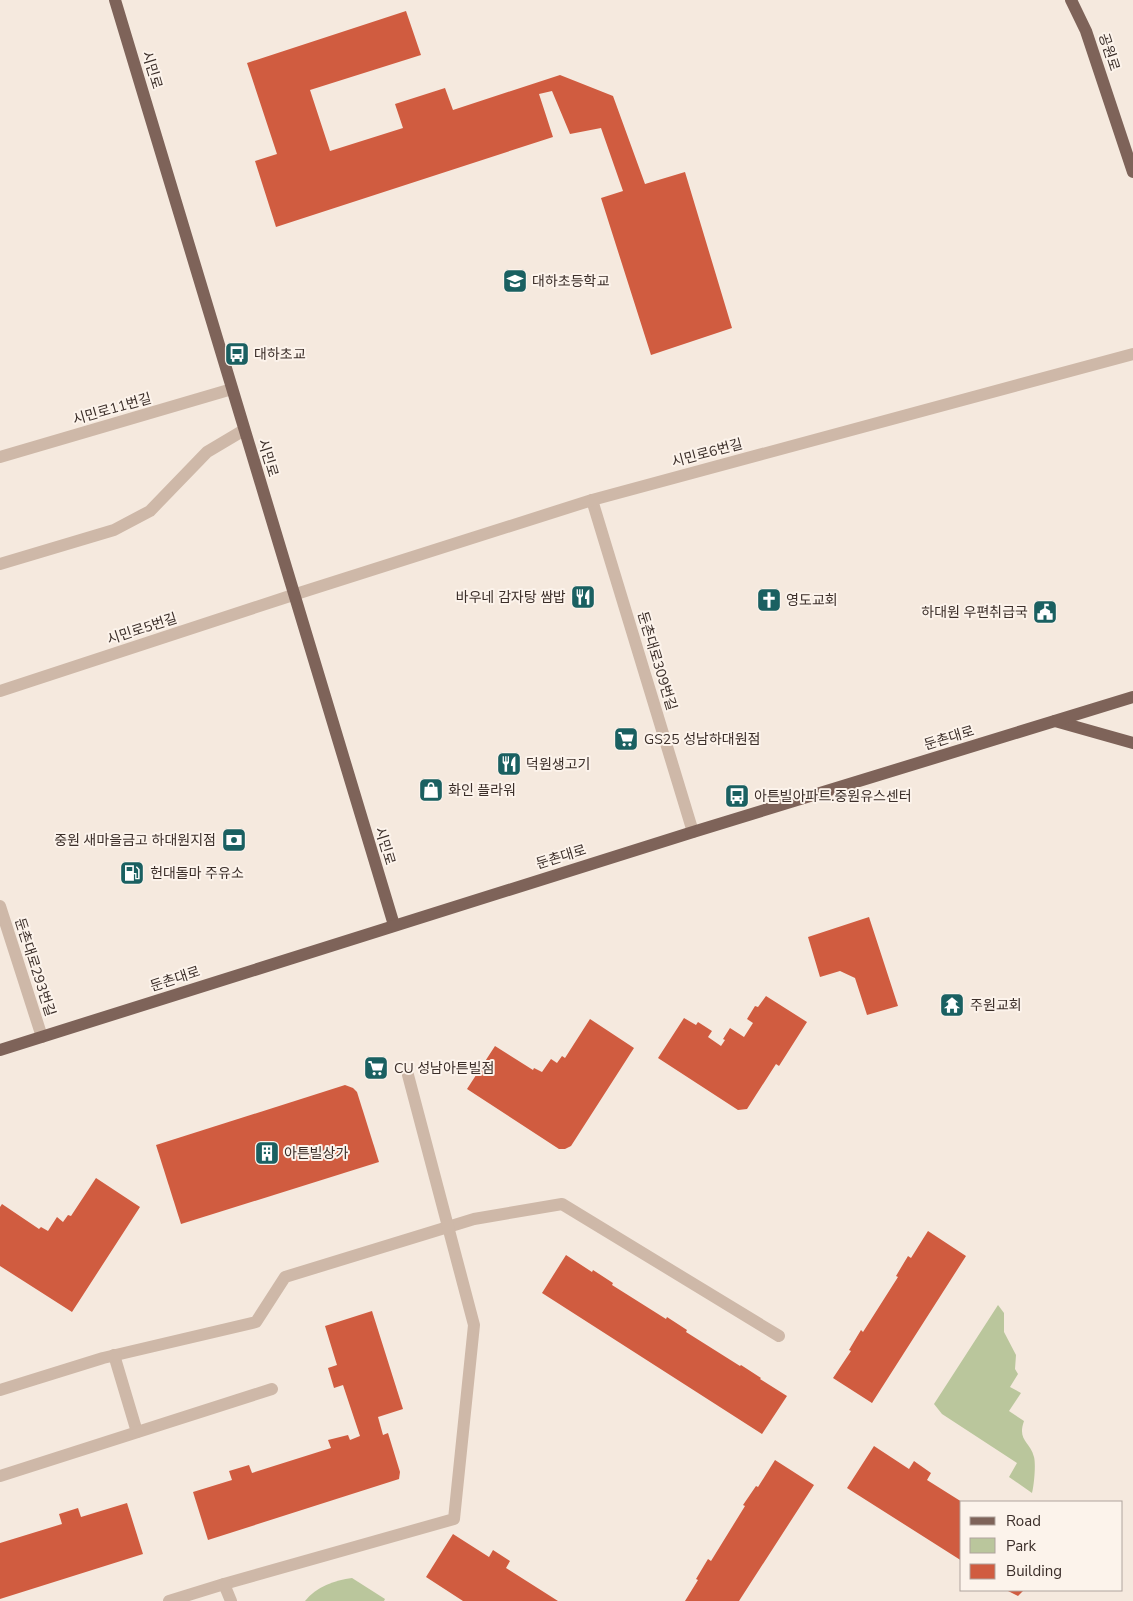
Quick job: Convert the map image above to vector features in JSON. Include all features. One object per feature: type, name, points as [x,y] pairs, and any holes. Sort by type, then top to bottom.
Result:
[{"type":"main road","name":"시민로","points":[[115,0],[394,925]]},
{"type":"main road","name":"공원로","points":[[1071,0],[1086,31],[1133,172]]},
{"type":"main road","name":"둔촌대로","points":[[0,1050],[394,925],[1133,697]]},
{"type":"main road","points":[[1055,721],[1133,743]]},
{"type":"street","name":"시민로6번길","points":[[293,595],[592,500],[1133,354]]},
{"type":"street","name":"시민로11번길","points":[[0,457],[232,389]]},
{"type":"street","points":[[0,564],[114,530],[150,511],[206,452],[244,430]]},
{"type":"street","name":"둔촌대로309번길","points":[[592,500],[694,832]]},
{"type":"street","name":"시민로5번길","points":[[0,691],[293,595]]},
{"type":"street","name":"둔촌대로293번길","points":[[0,906],[42,1037]]},
{"type":"street","points":[[169,1601],[454,1519],[474,1325],[408,1075]]},
{"type":"street","points":[[0,1390],[114,1356],[256,1322],[285,1277],[474,1219],[562,1204],[779,1336]]},
{"type":"street","points":[[114,1356],[137,1432]]},
{"type":"street","points":[[0,1476],[272,1388]]},
{"type":"street","points":[[224,1584],[231,1601]]},
{"type":"green space","points":[[998,1305],[1004,1313],[1004,1332],[1016,1355],[1015,1369],[1018,1374],[1010,1387],[1021,1393],[1009,1411],[1024,1421],[1022,1428],[1023,1437],[1035,1460],[1032,1493],[1009,1477],[1017,1463],[942,1414],[934,1404]]},
{"type":"green space","points":[[352,1578],[385,1599],[384,1601],[305,1601],[309,1596],[326,1585]]},
{"type":"building","points":[[406,11],[421,55],[310,90],[330,151],[403,128],[395,104],[445,88],[453,110],[560,75],[613,96],[645,184],[685,172],[732,328],[651,355],[601,198],[623,191],[601,128],[570,134],[552,91],[539,94],[553,137],[276,227],[255,161],[277,154],[247,63]]},
{"type":"building","points":[[869,917],[898,1006],[867,1015],[855,978],[840,971],[820,977],[808,937]]},
{"type":"building","points":[[766,996],[807,1022],[779,1066],[776,1064],[747,1109],[738,1110],[658,1058],[684,1018],[696,1025],[698,1022],[712,1031],[708,1037],[721,1046],[730,1028],[744,1037],[753,1023],[747,1019],[755,1006],[758,1007]]},
{"type":"building","points":[[590,1019],[634,1048],[571,1146],[559,1149],[467,1089],[495,1046],[533,1070],[534,1068],[542,1072],[551,1059],[557,1063],[562,1056],[565,1058]]},
{"type":"building","name":"아튼빌상가","points":[[345,1085],[357,1092],[379,1162],[181,1224],[156,1145]]},
{"type":"building","points":[[96,1178],[140,1207],[72,1312],[0,1266],[0,1207],[2,1204],[39,1229],[41,1227],[48,1231],[57,1217],[63,1222],[68,1215],[71,1216]]},
{"type":"building","points":[[928,1231],[966,1256],[872,1403],[833,1378],[851,1351],[849,1350],[861,1330],[863,1332],[898,1277],[896,1276],[908,1256],[911,1258]]},
{"type":"building","points":[[566,1255],[592,1272],[593,1270],[613,1283],[612,1285],[666,1319],[667,1317],[687,1330],[686,1332],[741,1365],[787,1396],[762,1434],[542,1293]]},
{"type":"building","points":[[372,1311],[403,1409],[378,1417],[383,1435],[388,1433],[400,1472],[399,1479],[208,1540],[193,1492],[232,1480],[229,1471],[249,1465],[252,1473],[331,1448],[328,1440],[348,1435],[350,1440],[360,1436],[343,1385],[334,1388],[328,1368],[337,1365],[325,1326]]},
{"type":"building","points":[[874,1446],[909,1469],[914,1461],[931,1473],[927,1480],[960,1501],[960,1560],[847,1488]]},
{"type":"building","points":[[775,1460],[814,1485],[739,1601],[685,1601],[708,1559],[711,1561],[745,1506],[743,1505],[756,1486],[758,1487]]},
{"type":"building","points":[[127,1503],[143,1554],[0,1599],[0,1543],[62,1524],[59,1514],[78,1508],[81,1517]]},
{"type":"building","points":[[453,1534],[489,1557],[493,1550],[510,1561],[506,1568],[558,1601],[463,1601],[426,1577]]},
{"type":"building","points":[[1008,1591],[1023,1591],[1018,1596]]},
{"type":"place","name":"대하초등학교","points":[[515,281]]},
{"type":"place","name":"대하초교","points":[[237,354]]},
{"type":"place","name":"바우네 감자탕 쌈밥","points":[[583,597]]},
{"type":"place","name":"영도교회","points":[[769,600]]},
{"type":"place","name":"하대원 우편취급국","points":[[1045,612]]},
{"type":"place","name":"GS25 성남하대원점","points":[[626,739]]},
{"type":"place","name":"덕원생고기","points":[[509,764]]},
{"type":"place","name":"화인 플라워","points":[[431,790]]},
{"type":"place","name":"아튼빌아파트.중원유스센터","points":[[737,796]]},
{"type":"place","name":"중원 새마을금고 하대원지점","points":[[234,840]]},
{"type":"place","name":"헌대돌마 주유소","points":[[132,873]]},
{"type":"place","name":"주원교회","points":[[952,1005]]},
{"type":"place","name":"CU 성남아튼빌점","points":[[376,1068]]},
{"type":"place","name":"아튼빌상가","points":[[267,1153]]}]
